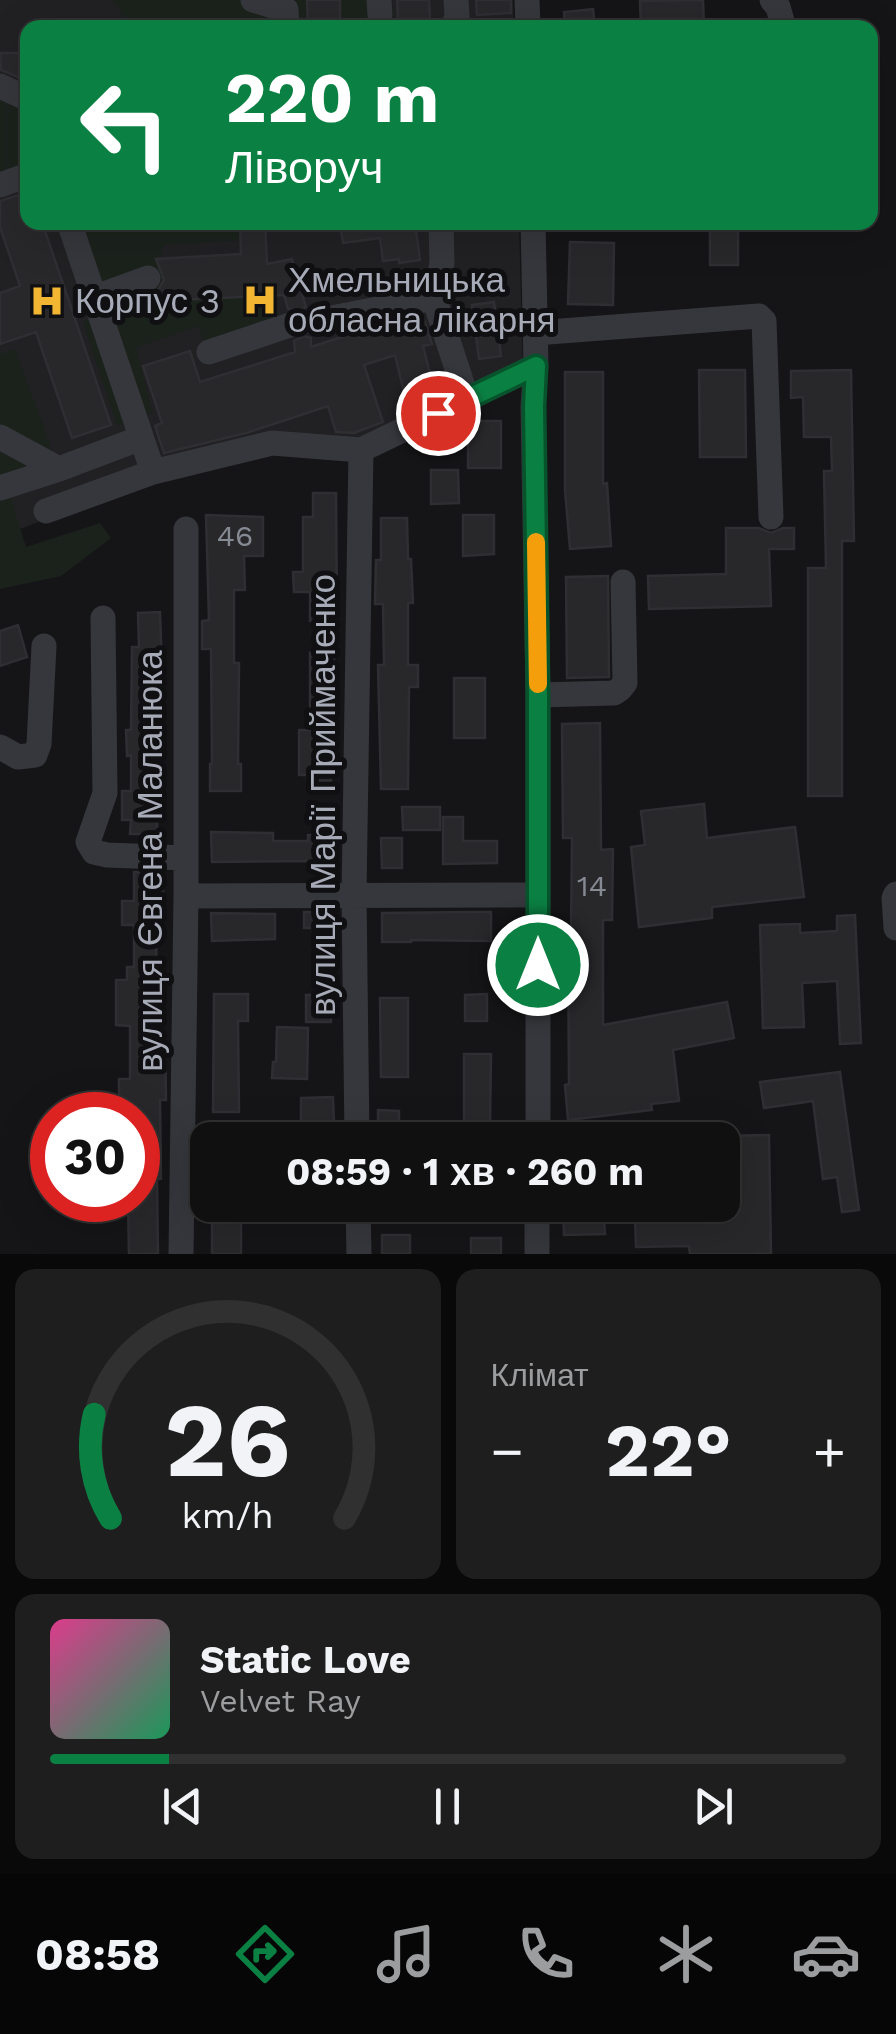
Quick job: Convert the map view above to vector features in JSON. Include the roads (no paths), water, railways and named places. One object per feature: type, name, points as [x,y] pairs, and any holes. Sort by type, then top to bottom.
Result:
[{"type":"street","points":[[253,0],[286,10],[287,20]]},
{"type":"street","points":[[72,230],[153,472]]},
{"type":"street","points":[[441,230],[442,262],[434,298],[466,400]]},
{"type":"street","points":[[533,230],[538,1122]]},
{"type":"street","points":[[93,298],[148,278]]},
{"type":"street","points":[[209,352],[302,323],[434,298]]},
{"type":"street","points":[[536,333],[759,316],[764,321],[771,517]]},
{"type":"street","points":[[46,511],[153,472],[272,444],[361,450],[536,366]]},
{"type":"street","points":[[0,437],[66,475]]},
{"type":"street","points":[[0,488],[66,475],[141,438]]},
{"type":"street","name":"вулиця Марії Приймаченко","points":[[357,1122],[354,894],[361,450]]},
{"type":"street","name":"вулиця Євгена Маланюка","points":[[180,1254],[186,896],[186,529]]},
{"type":"street","points":[[538,696],[614,693],[620,689],[624,683],[623,582]]},
{"type":"street","points":[[103,618],[105,793],[88,842],[94,852],[106,855],[186,858]]},
{"type":"street","points":[[0,748],[18,757],[35,755],[39,744],[44,646]]},
{"type":"street","points":[[896,894],[896,928]]},
{"type":"street","points":[[186,896],[538,895]]},
{"type":"street","points":[[358,1222],[358,1254]]},
{"type":"street","points":[[537,1254],[538,1222]]},
{"type":"place","name":"Хмельницька обласна лікарня","points":[[260,300]]},
{"type":"place","name":"Корпус 3","points":[[47,301]]}]
